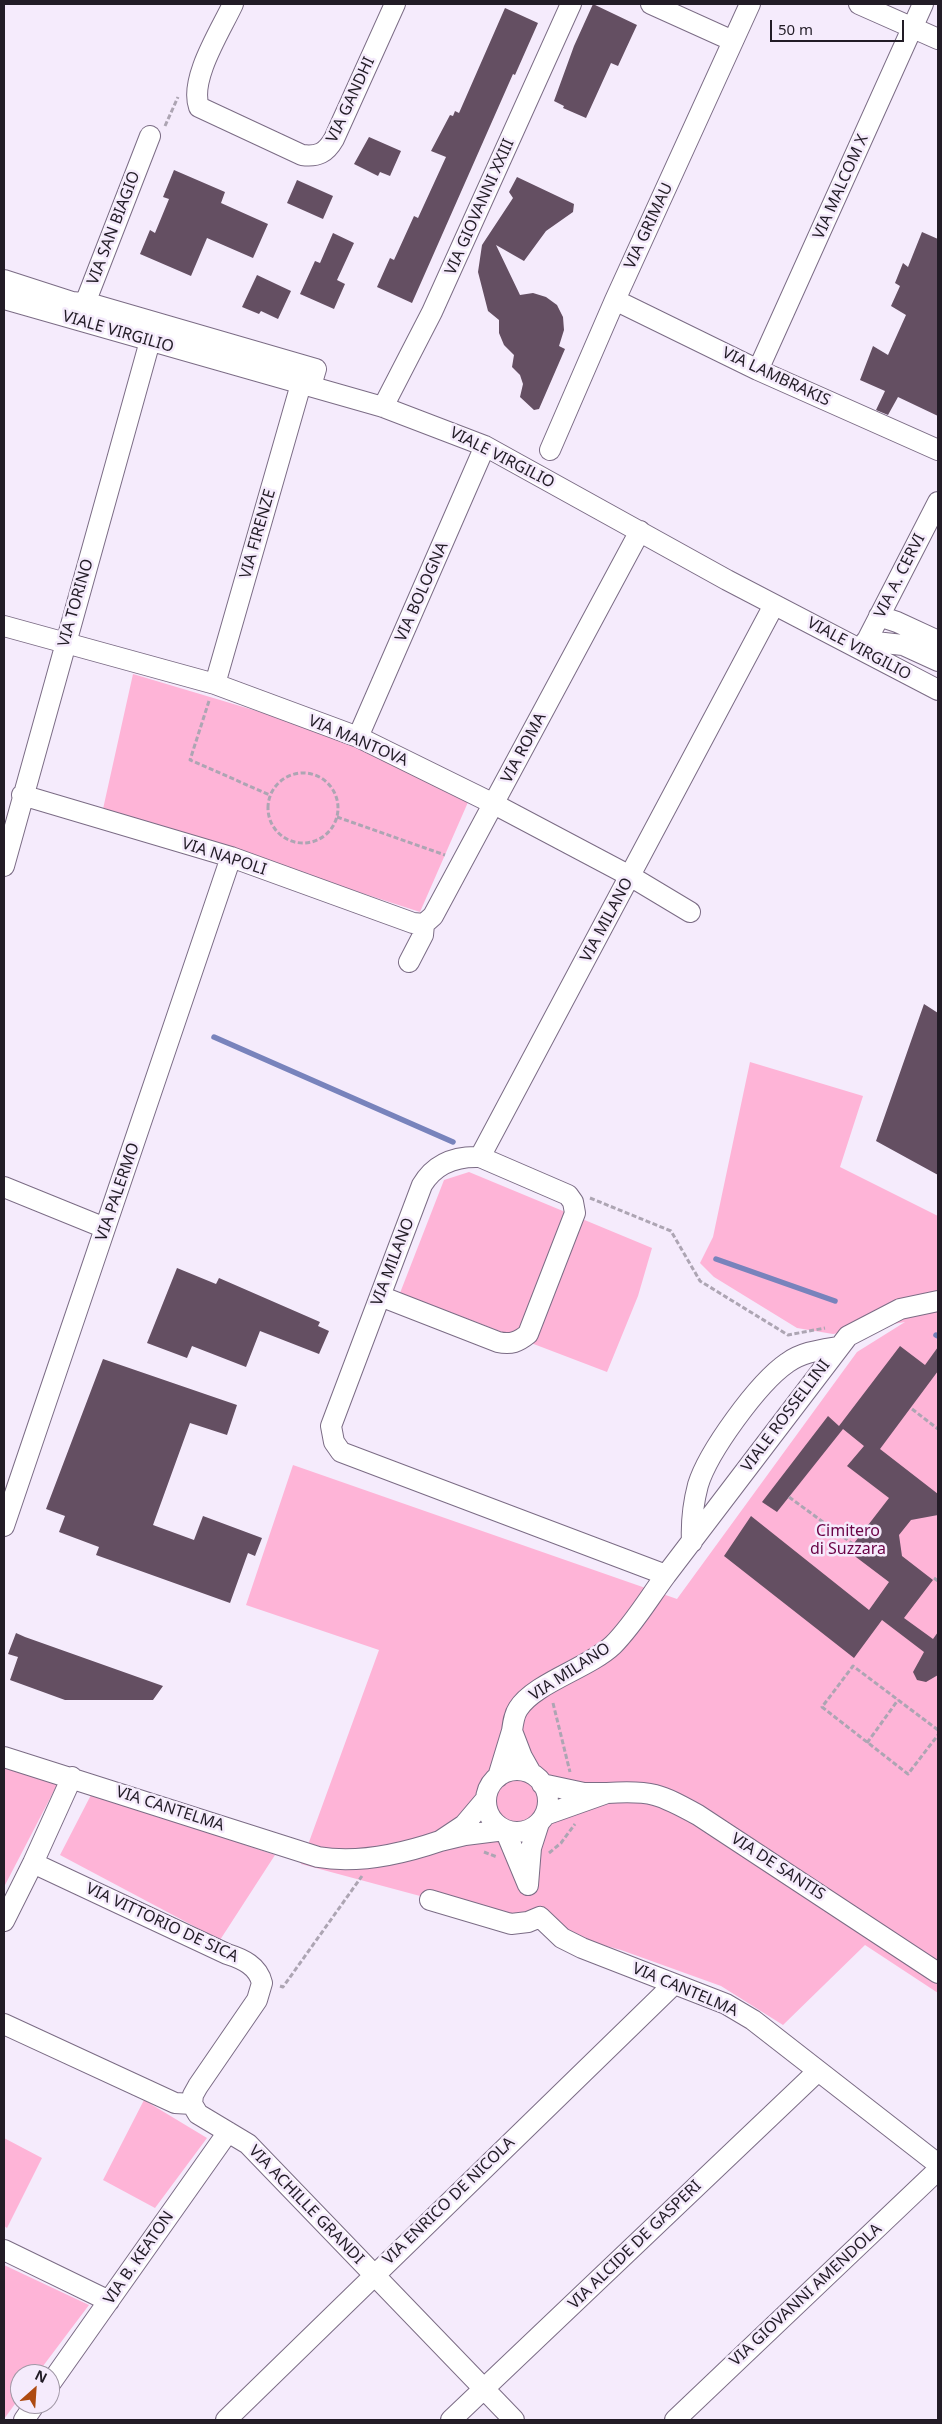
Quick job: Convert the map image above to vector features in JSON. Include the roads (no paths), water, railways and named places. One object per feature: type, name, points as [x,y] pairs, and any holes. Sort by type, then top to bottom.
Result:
[{"type":"street","name":"VIA GANDHI","points":[[233,4],[198,79],[196,99],[199,107],[302,155],[313,156],[322,154],[334,139],[395,4]]},
{"type":"street","name":"VIA GIOVANNI XXIII","points":[[383,408],[432,312],[571,4]]},
{"type":"street","points":[[651,4],[733,41]]},
{"type":"street","name":"VIA GRIMAU","points":[[550,450],[615,300],[750,4]]},
{"type":"street","points":[[859,4],[938,39]]},
{"type":"street","name":"VIA MALCOM X","points":[[758,370],[923,4]]},
{"type":"street","name":"VIA SAN BIAGIO","points":[[81,312],[150,136]]},
{"type":"street","points":[[4,280],[72,302],[81,312],[310,380]]},
{"type":"street","name":"VIALE VIRGILIO","points":[[4,299],[81,312],[150,341],[310,380],[485,446],[774,605],[864,646],[938,690]]},
{"type":"street","name":"VIA LAMBRAKIS","points":[[615,300],[758,370],[938,450]]},
{"type":"street","name":"VIA TORINO","points":[[4,866],[22,795],[150,341]]},
{"type":"street","name":"VIA FIRENZE","points":[[215,684],[310,380]]},
{"type":"street","name":"VIA BOLOGNA","points":[[358,737],[485,446]]},
{"type":"street","name":"VIA A. CERVI","points":[[864,646],[938,502]]},
{"type":"street","name":"VIA ROMA","points":[[409,962],[423,935],[424,924],[433,916],[640,531]]},
{"type":"street","name":"VIA MILANO","points":[[498,1777],[518,1709],[527,1699],[550,1683],[592,1660],[613,1645],[666,1575],[341,1452],[334,1442],[331,1426],[422,1185],[428,1175],[453,1159],[466,1156],[480,1157],[774,605]]},
{"type":"street","points":[[879,616],[938,641]]},
{"type":"street","name":"VIA MANTOVA","points":[[4,626],[215,684],[358,737],[494,804],[630,876],[690,912]]},
{"type":"street","points":[[864,646],[903,645],[938,661]]},
{"type":"street","name":"VIA NAPOLI","points":[[22,795],[231,857],[413,923],[424,924]]},
{"type":"street","name":"VIA PALERMO","points":[[4,1526],[231,857]]},
{"type":"street","points":[[380,1296],[498,1342],[508,1344],[518,1342],[528,1334],[575,1213],[574,1205],[568,1195],[480,1157]]},
{"type":"street","points":[[4,1187],[106,1228]]},
{"type":"street","name":"VIALE ROSSELLINI","points":[[666,1575],[843,1342],[900,1309],[938,1302]]},
{"type":"street","points":[[692,1542],[691,1520],[699,1484],[712,1454],[740,1415],[766,1381],[788,1362],[810,1352],[843,1342]]},
{"type":"street","points":[[512,1731],[522,1757],[548,1796],[542,1819],[524,1860]]},
{"type":"street","name":"VIA CANTELMA","points":[[4,1757],[72,1777],[318,1857],[337,1860],[380,1856],[466,1835],[505,1830]]},
{"type":"street","points":[[430,1900],[511,1924],[528,1922],[540,1916],[528,1885],[524,1860],[505,1830],[491,1818],[486,1799],[488,1789],[498,1777],[512,1770],[537,1778],[576,1797]]},
{"type":"street","points":[[4,1921],[72,1777]]},
{"type":"street","name":"VIA DE SANTIS","points":[[542,1819],[576,1797],[638,1791],[656,1794],[690,1810],[938,1973]]},
{"type":"street","points":[[440,1841],[464,1825],[486,1799]]},
{"type":"street","points":[[505,1830],[522,1832],[542,1819]]},
{"type":"street","name":"VIA VITTORIO DE SICA","points":[[33,1863],[239,1958],[254,1968],[262,1983],[257,2000],[198,2086],[193,2095],[192,2104]]},
{"type":"street","name":"VIA CANTELMA","points":[[540,1916],[562,1938],[733,2008],[754,2020],[938,2164]]},
{"type":"street","name":"VIA ENRICO DE NICOLA","points":[[226,2420],[373,2274],[674,1984]]},
{"type":"street","points":[[4,2024],[175,2103],[192,2104]]},
{"type":"street","name":"VIA ALCIDE DE GASPERI","points":[[451,2420],[818,2071]]},
{"type":"street","name":"VIA ACHILLE GRANDI","points":[[192,2104],[198,2114],[248,2144],[514,2420]]},
{"type":"street","name":"VIA B. KEATON","points":[[60,2370],[228,2132]]},
{"type":"street","name":"VIA GIOVANNI AMENDOLA","points":[[675,2420],[938,2170]]},
{"type":"street","points":[[4,2250],[109,2301]]},
{"type":"waterway","points":[[214,1037],[453,1142]]},
{"type":"waterway","points":[[716,1259],[835,1301]]},
{"type":"park label","name":"Cimitero di Suzzara","points":[[848,1540]]}]
